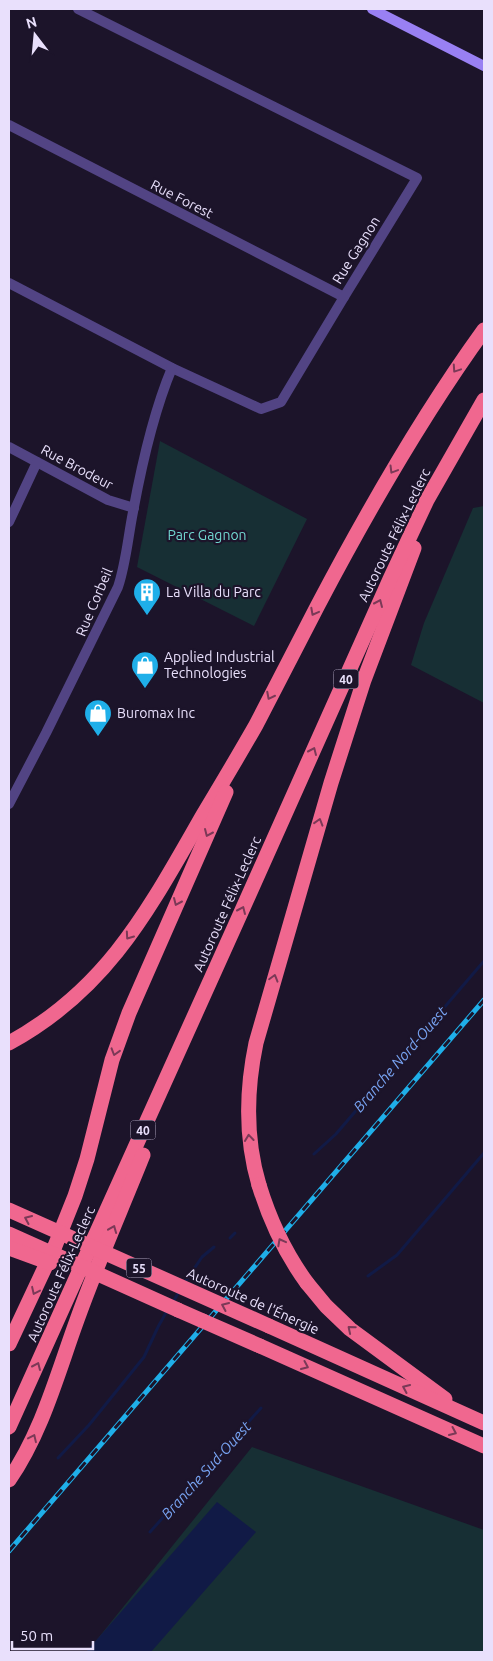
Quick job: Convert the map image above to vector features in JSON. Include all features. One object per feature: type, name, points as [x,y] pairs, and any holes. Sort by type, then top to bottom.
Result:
[{"type":"highway","name":"Autoroute Félix-Leclerc","points":[[9,1043],[40,1025],[68,1004],[90,983],[121,948],[169,876],[256,724],[375,499],[435,401],[484,330]]},
{"type":"highway","name":"Autoroute Félix-Leclerc","points":[[9,1426],[390,579],[427,500],[484,400]]},
{"type":"highway","points":[[445,468],[364,680],[317,827],[258,1036],[250,1077],[248,1117],[250,1147],[258,1185],[269,1216],[277,1236],[307,1283],[326,1306],[350,1329],[466,1415]]},
{"type":"highway","points":[[9,1344],[55,1246],[75,1196],[112,1060],[129,1013],[256,724]]},
{"type":"highway","points":[[9,1480],[27,1451],[40,1423],[86,1294],[234,928]]},
{"type":"highway","name":"Autoroute de l'Énergie","points":[[9,1210],[484,1423]]},
{"type":"highway","name":"55","points":[[9,1234],[484,1446]]},
{"type":"highway","points":[[9,1248],[178,1310]]},
{"type":"street","name":"Rue Gagnon","points":[[9,283],[172,368],[261,409],[281,402],[417,178],[78,9]]},
{"type":"street","points":[[372,9],[484,66]]},
{"type":"street","name":"Rue Forest","points":[[9,125],[344,297]]},
{"type":"street","name":"Rue Corbeil","points":[[9,804],[116,592],[124,568],[134,508],[157,409],[172,368]]},
{"type":"street","name":"Rue Brodeur","points":[[9,447],[108,500],[134,508]]},
{"type":"street","points":[[9,522],[38,462]]},
{"type":"green space","name":"Parc Gagnon","points":[[160,441],[307,519],[254,626],[137,567]]},
{"type":"green space","points":[[484,506],[484,703],[411,665],[424,623],[473,508]]},
{"type":"green space","points":[[252,1447],[484,1530],[484,1652],[87,1652]]},
{"type":"water","points":[[217,1502],[256,1532],[151,1652],[86,1652]]},
{"type":"waterway","name":"Branche Nord-Ouest","points":[[314,1154],[336,1134],[484,961]]},
{"type":"waterway","name":"Branche Sud-Ouest","points":[[368,1276],[397,1255],[484,1153]]},
{"type":"waterway","name":"Branche Nord-Ouest","points":[[230,1238],[235,1233]]},
{"type":"waterway","name":"Branche Nord-Ouest","points":[[185,1282],[202,1257],[214,1247]]},
{"type":"waterway","name":"Branche Nord-Ouest","points":[[173,1302],[180,1290]]},
{"type":"waterway","name":"Branche Nord-Ouest","points":[[58,1458],[89,1425],[144,1357],[168,1309]]},
{"type":"waterway","name":"Branche Sud-Ouest","points":[[150,1532],[261,1408]]},
{"type":"railway","points":[[9,1551],[484,1000]]},
{"type":"place","name":"La Villa du Parc","points":[[147,616]]},
{"type":"place","name":"Applied Industrial Technologies","points":[[145,689]]},
{"type":"place","name":"Buromax Inc","points":[[98,737]]}]
